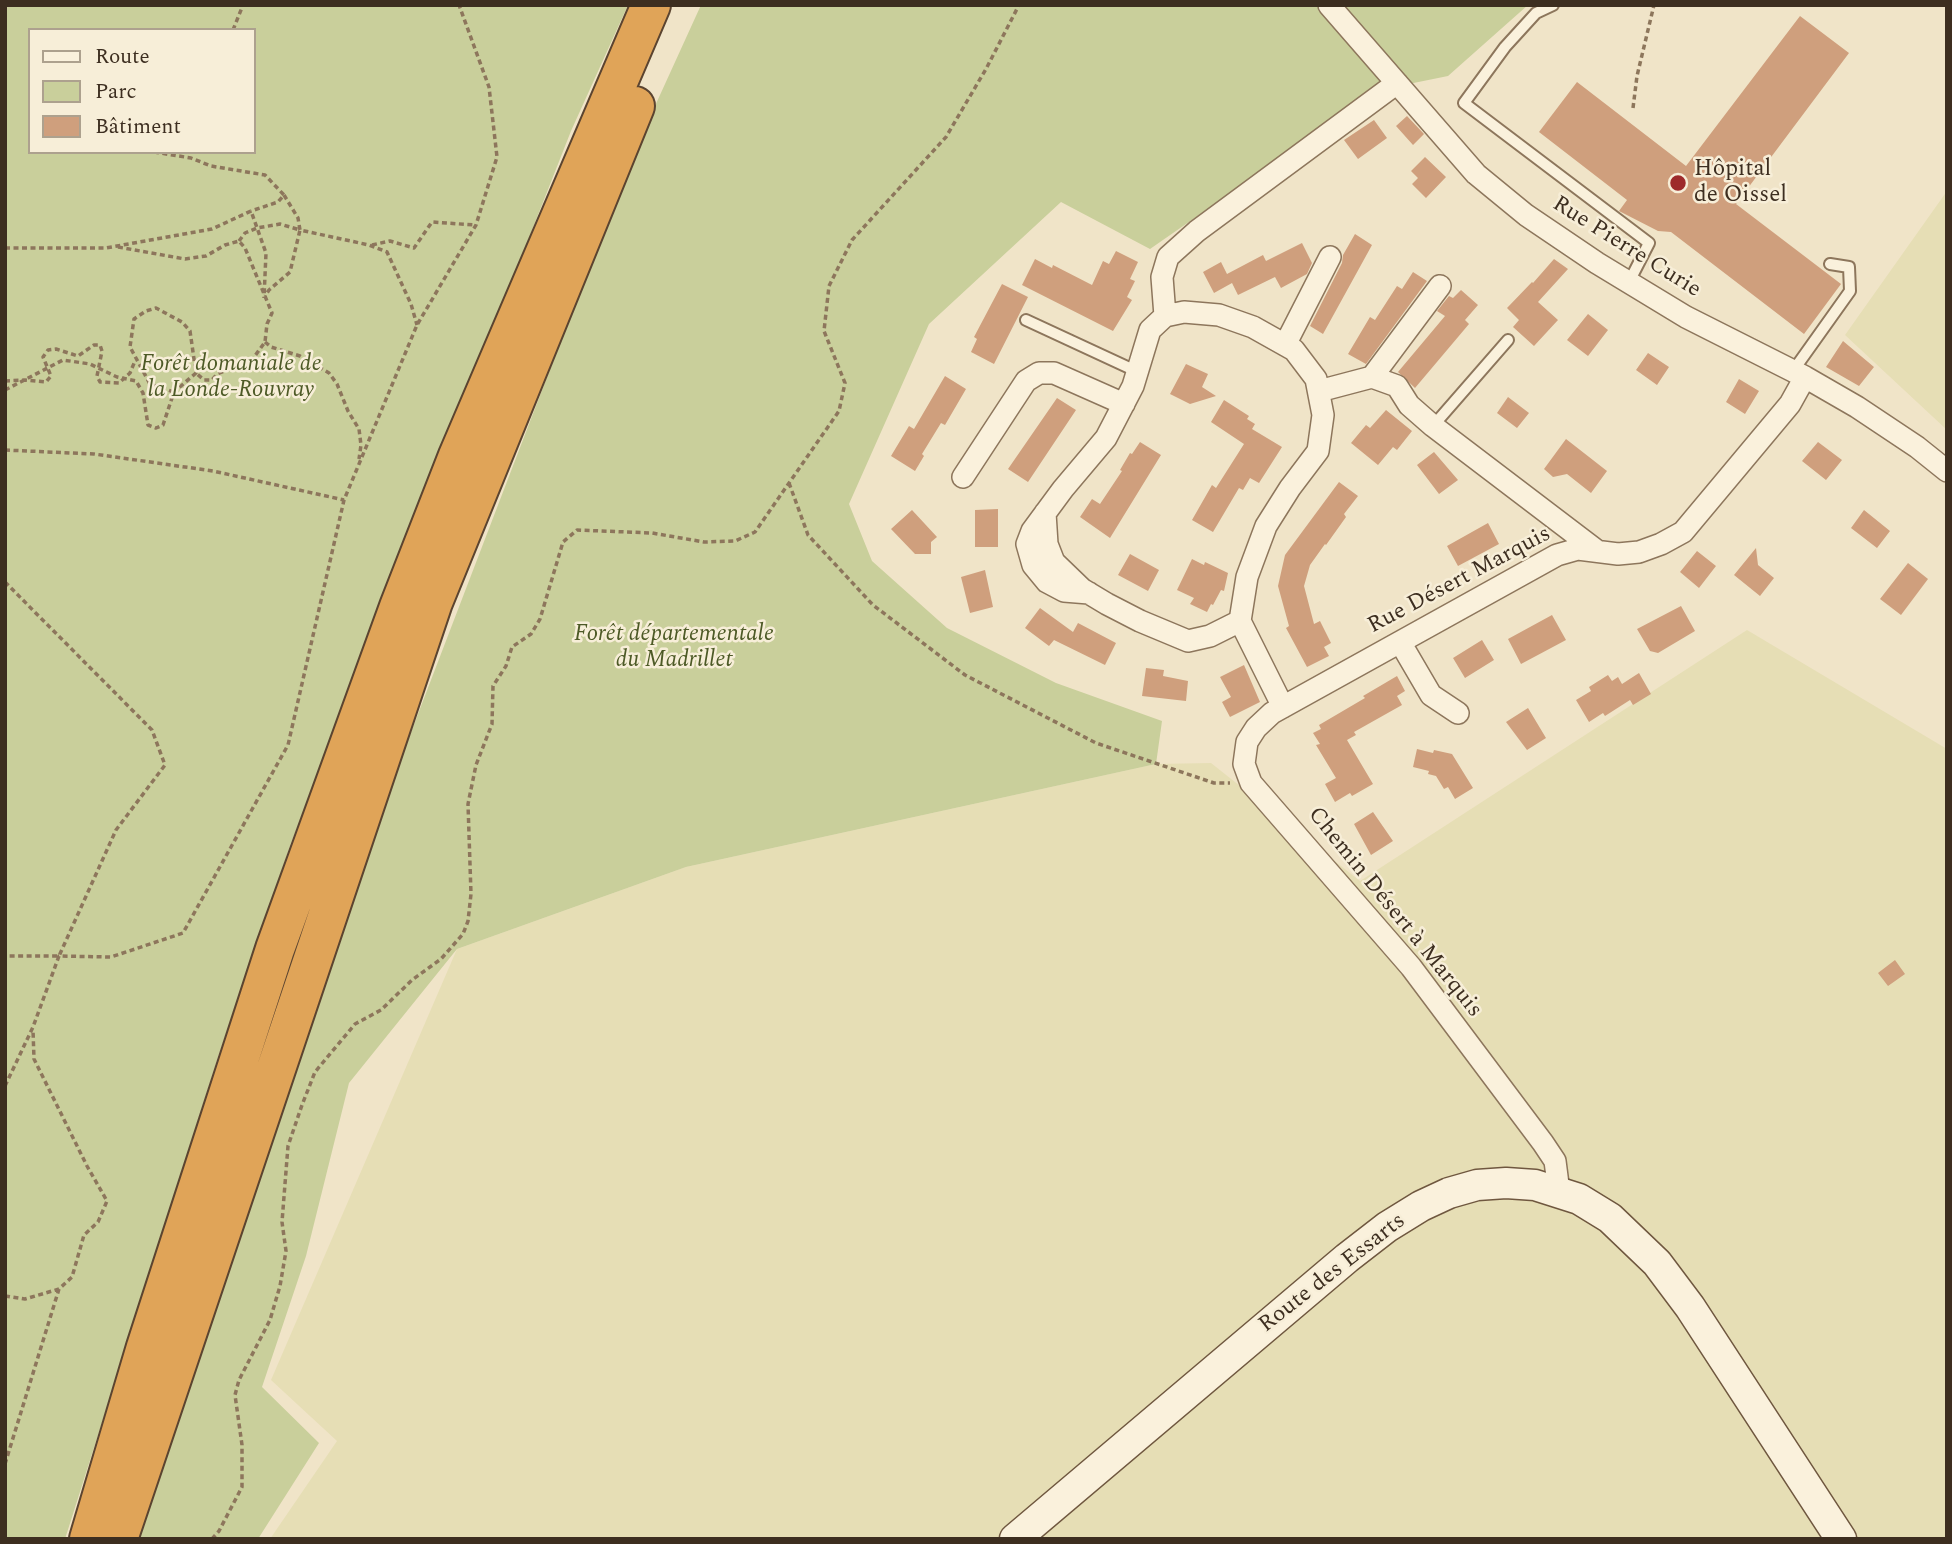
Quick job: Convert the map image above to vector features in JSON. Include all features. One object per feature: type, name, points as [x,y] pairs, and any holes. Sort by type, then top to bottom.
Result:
[{"type":"highway","points":[[89,1539],[146,1347],[271,962],[399,607],[469,431],[651,5]]},
{"type":"highway","points":[[118,1539],[433,602],[676,5]]},
{"type":"main road","name":"Route des Essarts","points":[[1015,1539],[1347,1258],[1421,1206],[1449,1193],[1477,1185],[1535,1185],[1580,1199],[1610,1217],[1657,1263],[1690,1307],[1841,1539]]},
{"type":"street","name":"Rue Pierre Curie","points":[[1329,5],[1476,174],[1526,215],[1686,317],[1799,374],[1907,440],[1947,471]]},
{"type":"street","points":[[1165,316],[1162,277],[1168,257],[1197,231],[1397,83]]},
{"type":"street","points":[[1284,345],[1330,257]]},
{"type":"street","points":[[1372,377],[1440,286]]},
{"type":"street","points":[[1240,621],[1210,636],[1188,641],[1140,621],[1089,593],[1067,577],[1054,562],[1047,544],[1045,513],[1106,438],[1124,404],[1150,330],[1165,316],[1184,312],[1219,315],[1253,327],[1294,350],[1316,379],[1319,391],[1323,415],[1318,451],[1266,526],[1247,577],[1240,621],[1283,707],[1256,728],[1247,742],[1244,764],[1251,783]]},
{"type":"street","points":[[963,477],[1026,381],[1039,373],[1054,373],[1124,404]]},
{"type":"street","name":"Rue Désert Marquis","points":[[1283,707],[1557,555],[1578,549],[1618,554],[1639,552],[1661,544],[1683,531],[1790,404],[1799,374]]},
{"type":"street","points":[[1319,391],[1372,377],[1397,386],[1409,405],[1433,426],[1596,550]]},
{"type":"street","points":[[1400,642],[1431,695],[1458,713]]},
{"type":"street","name":"Chemin Désert à Marquis","points":[[1251,783],[1411,967],[1555,1160],[1559,1192]]},
{"type":"lane","points":[[1553,5],[1536,13],[1505,47],[1464,103],[1649,243],[1629,282]]},
{"type":"lane","points":[[1799,374],[1850,291],[1849,267],[1830,264]]},
{"type":"lane","points":[[1027,320],[1136,371]]},
{"type":"lane","points":[[1433,426],[1507,340]]},
{"type":"path","points":[[234,28],[243,5]]},
{"type":"path","points":[[5,956],[111,957],[183,933],[288,744],[344,500],[417,325],[476,225],[497,157],[489,86],[459,5]]},
{"type":"path","points":[[212,1539],[243,1487],[243,1445],[235,1395],[239,1380],[270,1320],[280,1286],[286,1251],[282,1222],[285,1169],[288,1146],[298,1115],[315,1072],[355,1024],[381,1010],[412,980],[441,959],[463,934],[468,921],[471,894],[468,804],[476,765],[492,724],[493,686],[506,666],[512,647],[531,634],[540,618],[563,542],[577,530],[652,533],[704,542],[735,541],[755,533],[839,411],[845,383],[824,331],[830,286],[852,240],[946,137],[986,69],[1018,5]]},
{"type":"path","points":[[1633,108],[1637,76],[1654,5]]},
{"type":"path","points":[[166,154],[191,158],[211,166],[265,175],[284,195],[298,218],[300,230],[290,272],[269,289],[264,298]]},
{"type":"path","points":[[106,248],[212,229],[278,202],[284,195]]},
{"type":"path","points":[[251,211],[266,253],[264,298]]},
{"type":"path","points":[[369,245],[390,242],[414,248],[432,222],[476,225]]},
{"type":"path","points":[[5,248],[119,247],[168,257],[197,258],[239,241],[245,233],[257,228],[279,224],[369,245],[387,252],[411,304],[417,325]]},
{"type":"path","points":[[174,392],[150,384],[135,360],[130,347],[134,320],[146,311],[156,308],[182,322],[190,331],[196,373],[204,380],[212,380],[217,374],[252,360],[265,342],[272,313],[246,248],[239,241]]},
{"type":"path","points":[[265,342],[271,347],[300,356],[329,373],[359,429],[361,444],[357,468]]},
{"type":"path","points":[[5,381],[46,382],[51,376],[43,357],[48,350],[56,349],[78,356],[94,345],[100,345],[102,351],[97,376],[100,382],[119,383],[130,373],[135,360]]},
{"type":"path","points":[[5,390],[63,360],[90,364],[136,381],[143,393],[148,425],[156,428],[163,425],[174,392],[196,373]]},
{"type":"path","points":[[5,450],[94,454],[200,469],[344,500]]},
{"type":"path","points":[[789,483],[808,535],[873,605],[965,675],[1096,743],[1214,783],[1251,783]]},
{"type":"path","points":[[5,541],[5,548]]},
{"type":"path","points":[[5,582],[152,730],[165,765],[116,830],[59,956],[33,1027],[5,1086]]},
{"type":"path","points":[[5,1296],[25,1299],[59,1289],[72,1278],[84,1235],[98,1222],[107,1201],[34,1059],[33,1027]]},
{"type":"path","points":[[5,1464],[59,1289]]},
{"type":"shaded area","points":[[1947,191],[1947,430],[1845,335]]},
{"type":"shaded area","points":[[1747,630],[1947,749],[1947,1539],[270,1539],[337,1441],[271,1380],[457,949],[686,867],[1156,764],[1211,763],[1360,881]]},
{"type":"green space","name":"Forêt domaniale de la Londe-Rouvray","points":[[5,5],[628,5],[571,131],[291,843],[218,1057],[65,1539],[5,1539]]},
{"type":"green space","name":"Forêt départementale du Madrillet","points":[[701,5],[1528,5],[1448,76],[1379,90],[1150,249],[1061,202],[929,324],[849,504],[872,561],[947,628],[1056,683],[1162,721],[1156,764],[686,867],[457,949],[349,1083],[306,1256],[262,1387],[319,1443],[258,1539],[139,1539],[354,881],[629,163]]},
{"type":"building","name":"Hôpital de Oissel","points":[[1800,16],[1849,53],[1736,204],[1841,284],[1804,334],[1671,232],[1658,231],[1619,211],[1627,200],[1539,132],[1577,82],[1686,166]]},
{"type":"building","points":[[1407,116],[1424,134],[1413,145],[1396,126]]},
{"type":"building","points":[[1374,120],[1387,138],[1358,159],[1344,140]]},
{"type":"building","points":[[1425,157],[1446,177],[1426,198],[1412,184],[1418,178],[1411,171]]},
{"type":"building","points":[[1355,234],[1372,245],[1323,334],[1310,326]]},
{"type":"building","points":[[1302,243],[1312,263],[1307,274],[1281,288],[1275,277],[1238,295],[1232,283],[1214,293],[1203,272],[1221,262],[1227,274],[1263,255],[1266,261]]},
{"type":"building","points":[[1116,251],[1138,262],[1130,279],[1135,281],[1127,297],[1132,300],[1113,331],[1022,285],[1035,259],[1092,285],[1103,261],[1109,264]]},
{"type":"building","points":[[1554,259],[1568,269],[1538,302],[1558,320],[1534,346],[1513,327],[1519,320],[1507,308]]},
{"type":"building","points":[[1413,272],[1427,281],[1366,364],[1348,354],[1370,317],[1375,320],[1397,286],[1402,289]]},
{"type":"building","points":[[1002,284],[1028,297],[994,364],[971,352],[977,339],[974,337]]},
{"type":"building","points":[[1461,290],[1478,305],[1465,320],[1469,324],[1415,388],[1398,372],[1445,316],[1437,311],[1449,296],[1453,298]]},
{"type":"building","points":[[1588,314],[1608,330],[1588,356],[1567,340]]},
{"type":"building","points":[[1843,341],[1874,367],[1859,386],[1826,367]]},
{"type":"building","points":[[1648,353],[1669,367],[1657,385],[1636,370]]},
{"type":"building","points":[[1186,364],[1208,374],[1202,387],[1216,396],[1190,404],[1170,394]]},
{"type":"building","points":[[945,376],[966,389],[945,425],[941,423],[915,471],[891,456],[909,426],[914,429]]},
{"type":"building","points":[[1739,379],[1759,391],[1745,414],[1726,402]]},
{"type":"building","points":[[1508,397],[1529,413],[1517,428],[1497,413]]},
{"type":"building","points":[[1057,398],[1076,410],[1028,482],[1008,469]]},
{"type":"building","points":[[1224,400],[1249,416],[1247,419],[1255,424],[1252,429],[1282,447],[1259,483],[1250,478],[1243,490],[1239,488],[1213,532],[1192,520],[1212,485],[1216,488],[1244,444],[1211,422]]},
{"type":"building","points":[[1386,410],[1412,431],[1397,450],[1393,447],[1378,465],[1351,443],[1366,425],[1370,428]]},
{"type":"building","points":[[1566,439],[1607,471],[1591,493],[1567,474],[1553,477],[1544,469]]},
{"type":"building","points":[[1140,442],[1161,455],[1110,538],[1080,517],[1092,499],[1100,504],[1122,471],[1120,470],[1130,453],[1132,454]]},
{"type":"building","points":[[1818,442],[1842,460],[1826,480],[1802,461]]},
{"type":"building","points":[[1434,452],[1458,480],[1439,494],[1417,465]]},
{"type":"building","points":[[1339,482],[1358,496],[1344,514],[1346,517],[1310,565],[1304,586],[1314,624],[1320,621],[1331,643],[1324,647],[1329,656],[1307,667],[1286,628],[1289,626],[1278,586],[1285,555]]},
{"type":"building","points":[[998,509],[998,547],[975,547],[975,510]]},
{"type":"building","points":[[912,510],[937,537],[931,542],[931,554],[915,554],[891,529]]},
{"type":"building","points":[[1864,510],[1890,531],[1877,548],[1851,528]]},
{"type":"building","points":[[1488,523],[1499,544],[1458,566],[1447,546]]},
{"type":"building","points":[[1756,548],[1758,565],[1774,578],[1760,596],[1734,575]]},
{"type":"building","points":[[1697,551],[1716,566],[1699,588],[1680,572]]},
{"type":"building","points":[[1130,554],[1159,570],[1148,591],[1118,575]]},
{"type":"building","points":[[1192,559],[1228,573],[1224,591],[1221,590],[1207,612],[1190,604],[1194,598],[1177,590]]},
{"type":"building","points":[[1908,563],[1928,579],[1901,615],[1880,599]]},
{"type":"building","points":[[985,570],[993,607],[970,613],[961,577]]},
{"type":"building","points":[[1681,606],[1695,631],[1658,653],[1650,651],[1637,629]]},
{"type":"building","points":[[1040,608],[1073,632],[1078,623],[1116,643],[1105,665],[1054,640],[1049,646],[1025,628]]},
{"type":"building","points":[[1552,615],[1566,640],[1521,664],[1508,639]]},
{"type":"building","points":[[1482,640],[1494,660],[1465,678],[1453,658]]},
{"type":"building","points":[[1244,665],[1260,702],[1230,717],[1222,702],[1231,697],[1220,677]]},
{"type":"building","points":[[1146,668],[1164,670],[1163,676],[1188,681],[1186,701],[1142,696]]},
{"type":"building","points":[[1639,673],[1651,694],[1633,705],[1630,700],[1605,716],[1603,713],[1589,722],[1576,700],[1591,691],[1589,687],[1608,675],[1612,681],[1618,677],[1622,684]]},
{"type":"building","points":[[1397,676],[1405,691],[1397,696],[1402,705],[1354,732],[1356,735],[1347,740],[1373,784],[1335,802],[1325,784],[1336,778],[1316,745],[1320,744],[1313,733],[1321,729],[1319,725]]},
{"type":"building","points":[[1528,708],[1546,738],[1527,750],[1506,722]]},
{"type":"building","points":[[1417,749],[1452,754],[1473,788],[1455,799],[1448,787],[1444,789],[1436,776],[1428,774],[1429,771],[1413,767]]},
{"type":"building","points":[[1373,812],[1393,841],[1371,855],[1354,824]]},
{"type":"building","points":[[1895,960],[1905,974],[1888,986],[1878,973]]},
{"type":"place","name":"Hôpital de Oissel","points":[[1678,183]]}]
